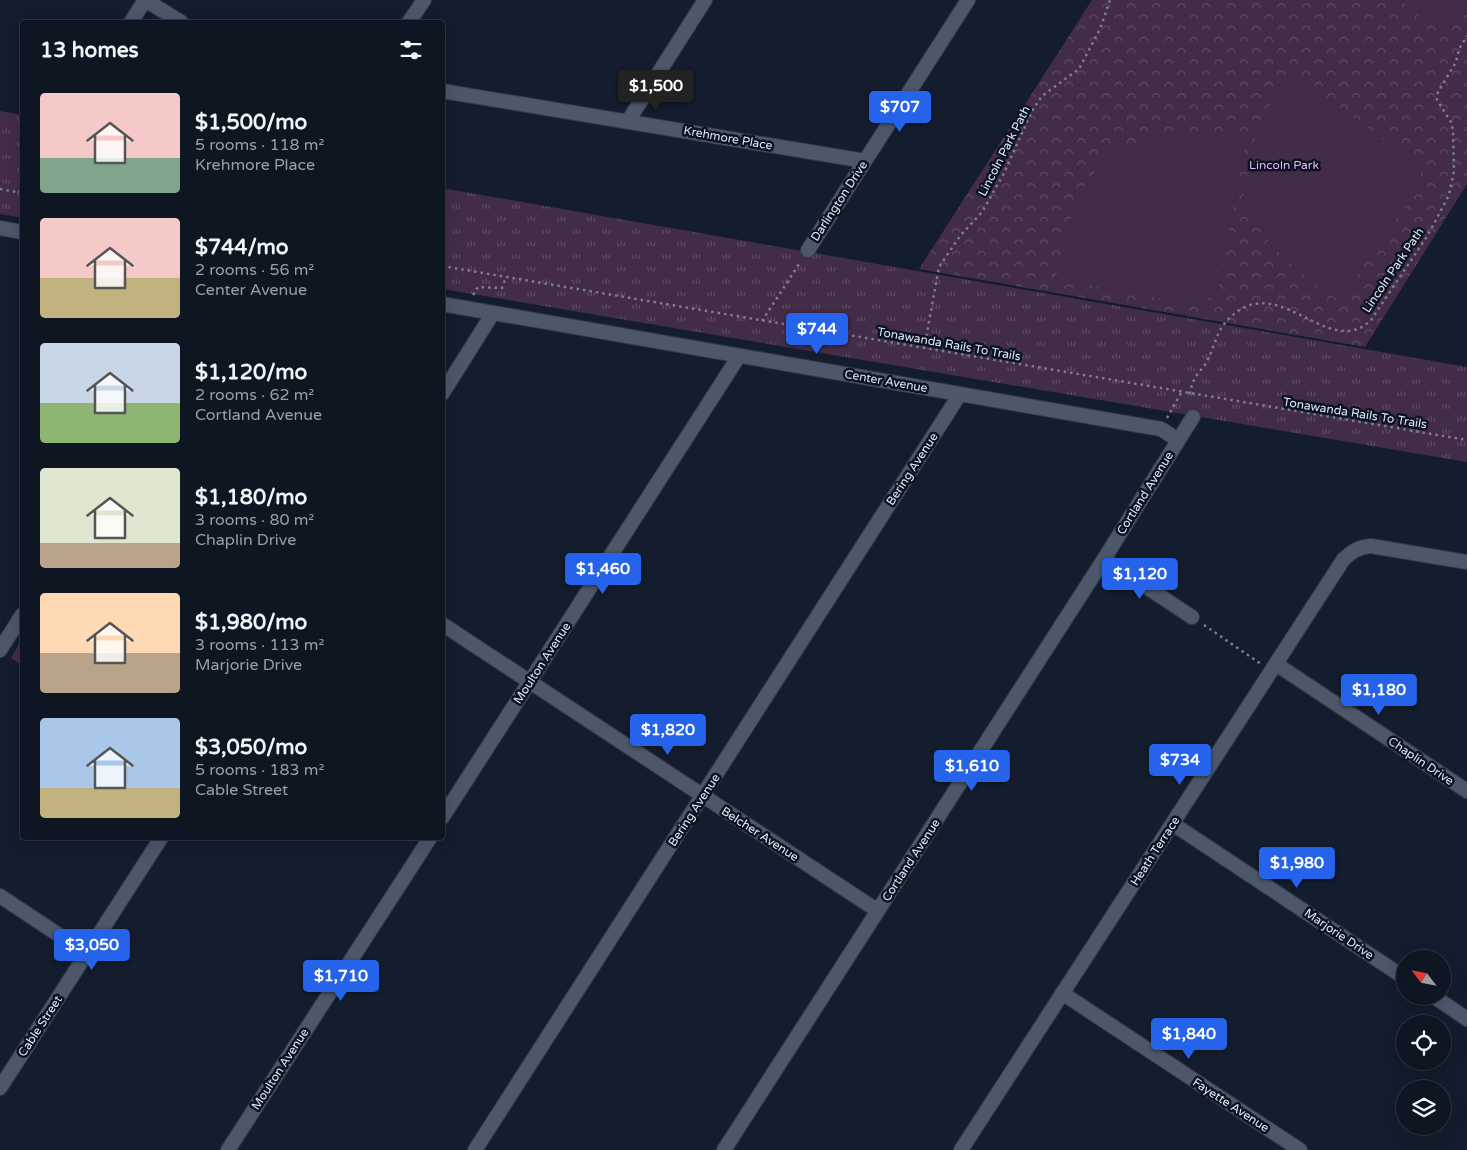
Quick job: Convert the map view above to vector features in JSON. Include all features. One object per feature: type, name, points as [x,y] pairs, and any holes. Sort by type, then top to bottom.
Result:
[{"type":"street","points":[[132,20],[145,0],[178,20]]},
{"type":"street","points":[[410,20],[424,0]]},
{"type":"street","points":[[628,121],[705,0]]},
{"type":"street","name":"Darlington Drive","points":[[808,250],[968,0]]},
{"type":"street","name":"Krehmore Place","points":[[445,91],[865,161]]},
{"type":"street","points":[[0,228],[20,232]]},
{"type":"street","name":"Center Avenue","points":[[445,305],[1161,429],[1178,440]]},
{"type":"street","points":[[445,389],[493,313]]},
{"type":"street","name":"Moulton Avenue","points":[[445,813],[739,356]]},
{"type":"street","name":"Bering Avenue","points":[[475,1150],[960,394]]},
{"type":"street","name":"Cortland Avenue","points":[[724,1150],[1104,559],[1193,417]]},
{"type":"street","name":"Heath Terrace","points":[[960,1150],[1343,560],[1351,552],[1361,547],[1371,546],[1467,562]]},
{"type":"street","points":[[1104,559],[1192,617]]},
{"type":"street","points":[[0,650],[20,618]]},
{"type":"street","name":"Belcher Avenue","points":[[445,626],[878,911]]},
{"type":"street","name":"Chaplin Drive","points":[[1274,667],[1467,791]]},
{"type":"street","name":"Marjorie Drive","points":[[1172,824],[1396,972]]},
{"type":"street","name":"Cable Street","points":[[0,1088],[160,840]]},
{"type":"street","name":"Moulton Avenue","points":[[228,1150],[429,840]]},
{"type":"street","points":[[0,896],[86,953]]},
{"type":"street","name":"Fayette Avenue","points":[[1062,993],[1300,1150]]},
{"type":"street","points":[[1446,1005],[1467,1019]]},
{"type":"path","name":"Lincoln Park Path","points":[[924,349],[939,267],[960,236],[982,212],[1003,175],[1032,111],[1042,96],[1079,69],[1100,29],[1110,0]]},
{"type":"path","name":"Lincoln Park Path","points":[[1189,394],[1194,379],[1208,360],[1224,325],[1233,314],[1250,305],[1266,303],[1279,305],[1335,330],[1358,329],[1371,320],[1428,235],[1449,195],[1454,171],[1453,130],[1451,122],[1437,100],[1438,92],[1453,69],[1458,49],[1467,36]]},
{"type":"path","points":[[0,189],[20,193]]},
{"type":"path","points":[[762,321],[808,250]]},
{"type":"path","name":"Tonawanda Rails To Trails","points":[[445,267],[1181,393],[1467,440]]},
{"type":"path","points":[[472,301],[474,291],[478,287],[502,288],[506,277]]},
{"type":"path","points":[[1165,421],[1181,393]]},
{"type":"path","points":[[1192,617],[1239,650],[1274,667]]},
{"type":"green space","name":"Lincoln Park","points":[[1092,0],[1467,0],[1467,184],[1365,347],[919,269]]},
{"type":"green space","points":[[1401,0],[1467,0],[1467,5],[1447,36],[1419,16]]},
{"type":"green space","points":[[1290,70],[1420,167],[1422,182],[1339,301],[1311,281],[1271,245],[1243,197],[1256,131]]},
{"type":"green space","points":[[0,111],[20,115],[20,218],[0,214]]},
{"type":"green space","points":[[1176,133],[1246,140],[1217,294],[1193,305],[1056,279],[1062,246],[1079,194],[1111,149]]},
{"type":"green space","points":[[445,189],[1467,367],[1467,462],[445,289]]},
{"type":"green space","points":[[20,642],[20,664],[11,658]]}]
